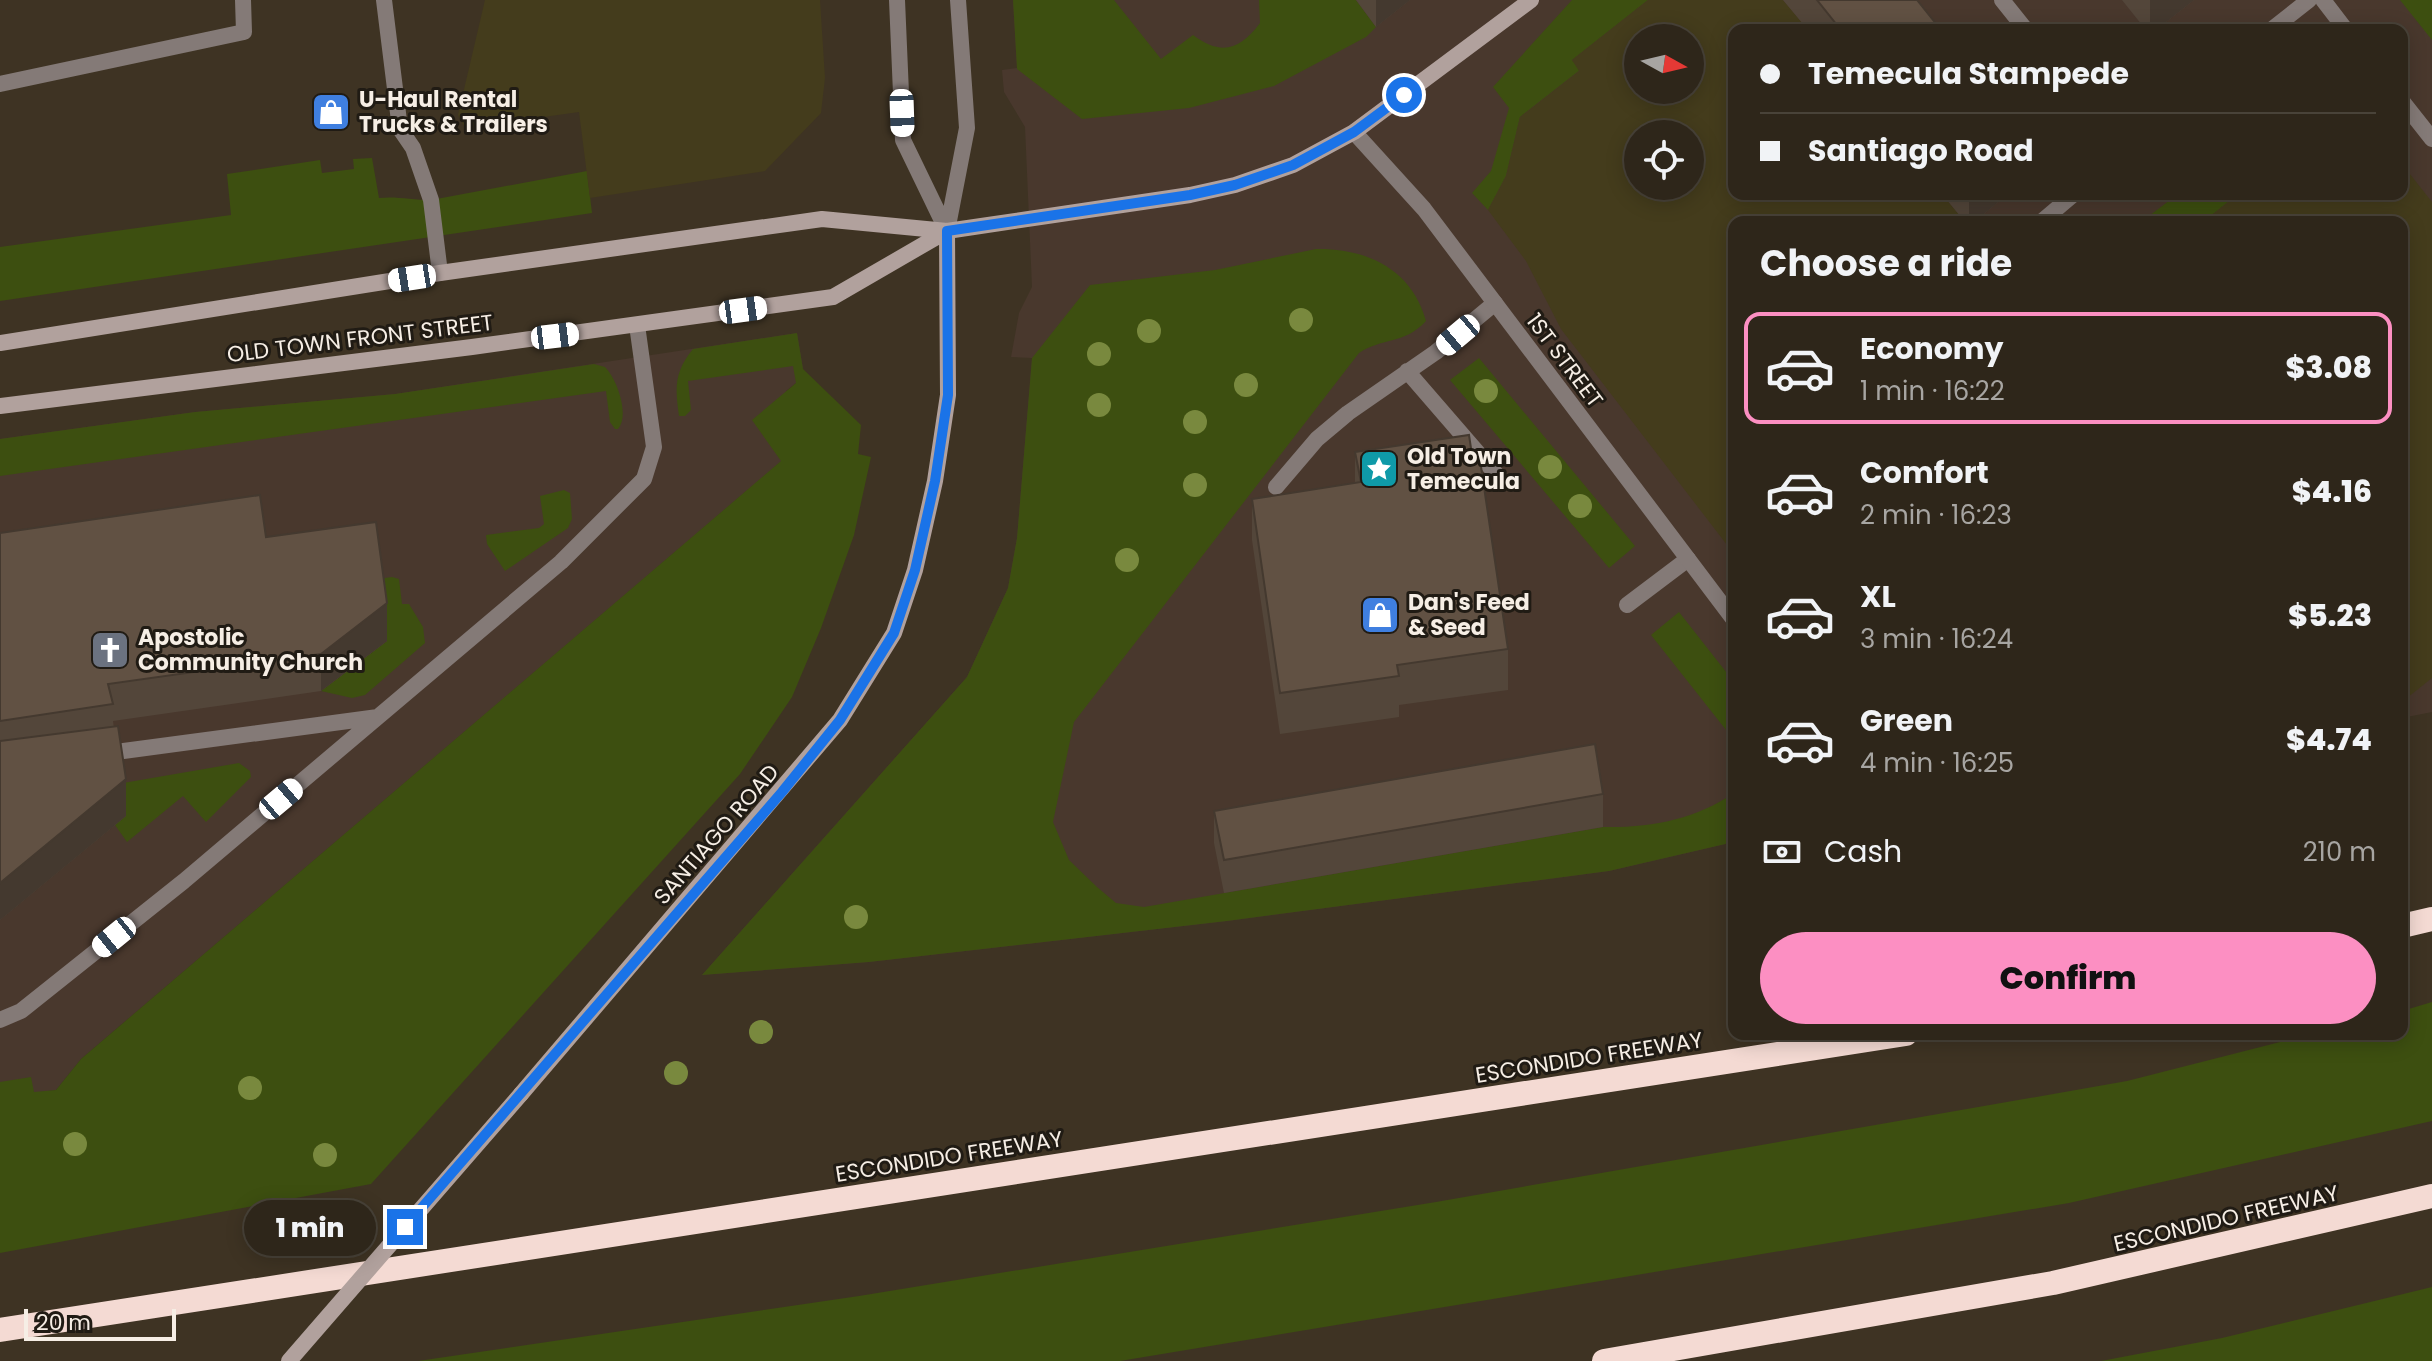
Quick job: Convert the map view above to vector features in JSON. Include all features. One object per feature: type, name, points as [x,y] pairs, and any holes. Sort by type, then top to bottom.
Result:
[{"type":"highway","points":[[2408,925],[2432,919]]},
{"type":"highway","name":"ESCONDIDO FREEWAY","points":[[0,1330],[1867,1040]]},
{"type":"highway","name":"ESCONDIDO FREEWAY","points":[[1604,1361],[2053,1283],[2432,1196]]},
{"type":"main road","name":"OLD TOWN FRONT STREET","points":[[0,343],[440,273],[822,219],[947,231],[1190,195],[1235,185],[1293,165],[1354,132],[1531,0]]},
{"type":"main road","name":"OLD TOWN FRONT STREET","points":[[0,406],[833,297],[947,231]]},
{"type":"main road","name":"SANTIAGO ROAD","points":[[289,1361],[811,756],[840,720],[894,633],[919,555],[948,395],[947,231]]},
{"type":"street","points":[[0,84],[244,32],[243,0]]},
{"type":"street","points":[[384,0],[400,129],[413,148],[431,200],[440,273]]},
{"type":"street","points":[[897,0],[903,140],[947,231]]},
{"type":"street","points":[[947,231],[967,128],[958,0]]},
{"type":"street","points":[[2002,0],[2021,24]]},
{"type":"street","points":[[2279,24],[2309,0]]},
{"type":"street","points":[[2323,0],[2341,24]]},
{"type":"street","points":[[2408,109],[2432,139]]},
{"type":"street","name":"1ST STREET","points":[[1354,132],[1424,209],[1728,612]]},
{"type":"street","points":[[2048,216],[2067,200]]},
{"type":"street","points":[[1276,487],[1327,431],[1436,352],[1495,303]]},
{"type":"street","points":[[0,1020],[21,1011],[173,890],[561,562],[644,479],[654,447],[637,325]]},
{"type":"street","points":[[1407,371],[1497,475]]},
{"type":"street","points":[[1627,605],[1688,559]]},
{"type":"street","points":[[79,757],[378,717]]},
{"type":"shaded area","name":"Old Town Temecula","points":[[1013,0],[2432,0],[2432,712],[2408,717],[2408,216],[1728,216],[1728,843],[1609,871],[1227,921],[869,962],[702,975],[967,677],[1008,588],[1017,538],[1032,358],[1011,357],[1019,313],[1032,287],[1025,127],[1004,92],[1002,70],[1017,68]]},
{"type":"shaded area","points":[[797,333],[803,369],[801,379],[786,391],[817,431],[81,1059],[56,1090],[0,1097],[0,439],[195,412],[395,394]]},
{"type":"green space","points":[[1013,0],[1114,0],[1161,59],[1193,35],[1221,48],[1237,44],[1260,23],[1259,0],[1356,0],[1376,27],[1366,37],[1274,86],[1189,108],[1082,119],[1017,69]]},
{"type":"green space","points":[[1572,0],[1648,0],[1572,60],[1580,70],[1520,117],[1506,176],[1488,210],[1472,193],[1491,171],[1509,108],[1493,87]]},
{"type":"green space","points":[[2400,0],[2432,0],[2432,40]]},
{"type":"green space","points":[[372,158],[379,198],[431,200],[587,171],[592,213],[0,301],[0,247],[231,215],[227,174],[320,160],[322,173],[354,169],[353,159]]},
{"type":"green space","points":[[2170,200],[2230,200],[2210,216],[2149,216]]},
{"type":"green space","points":[[1316,249],[1352,253],[1384,265],[1398,275],[1410,288],[1426,321],[1410,334],[1359,353],[1074,722],[1053,822],[1069,860],[1116,903],[1144,907],[1603,827],[1655,824],[1703,810],[1728,797],[1728,843],[1609,871],[1227,921],[869,962],[702,975],[967,677],[1008,588],[1017,538],[1032,358],[1090,285],[1215,270]]},
{"type":"green space","points":[[797,333],[803,369],[861,425],[858,454],[871,457],[854,535],[821,628],[792,697],[740,774],[371,1184],[0,1253],[0,1082],[31,1077],[34,1092],[56,1090],[81,1059],[781,461],[752,420],[796,383],[793,366],[688,381],[691,410],[685,416],[679,416],[677,381],[682,365],[693,349]]},
{"type":"green space","points":[[1479,358],[1635,546],[1609,568],[1450,380]]},
{"type":"green space","points":[[594,364],[605,367],[618,388],[623,415],[618,429],[610,422],[606,391],[0,476],[0,439],[195,412],[395,394]]},
{"type":"green space","points":[[564,490],[570,493],[572,519],[568,528],[505,571],[487,544],[486,535],[539,528],[544,524],[540,496]]},
{"type":"green space","points":[[378,579],[399,579],[402,604],[409,604],[423,627],[425,643],[365,695],[352,698],[321,691],[387,641]]},
{"type":"green space","points":[[1679,612],[1728,674],[1728,732],[1651,635]]},
{"type":"green space","points":[[239,763],[250,771],[251,777],[206,822],[183,796],[127,842],[115,825],[123,783]]},
{"type":"green space","points":[[2432,1002],[2432,1121],[2069,1203],[1120,1361],[418,1361],[859,1296],[1436,1202],[2127,1081],[2288,1040],[2408,1040],[2408,1009]]},
{"type":"green space","points":[[2432,1287],[2432,1361],[2101,1361],[2222,1338]]},
{"type":"sand","points":[[485,0],[820,0],[825,78],[821,113],[765,171],[590,198],[579,112],[465,128],[458,115]]},
{"type":"sand","points":[[1648,0],[1783,0],[1803,24],[1728,24],[1728,200],[1947,200],[1960,216],[1728,216],[1728,546],[1561,329],[1526,261],[1488,210],[1506,176],[1520,117],[1579,71],[1572,60]]},
{"type":"sand","points":[[2408,172],[2432,202],[2432,678],[2408,697],[2408,216],[2210,216],[2230,200],[2408,200]]},
{"type":"building","points":[[1817,0],[1917,0],[1936,24],[1836,24]]},
{"type":"building","name":"Dan's Feed & Seed","points":[[1469,435],[1472,455],[1479,453],[1508,649],[1397,665],[1399,676],[1280,693],[1252,499],[1361,482],[1355,452]]},
{"type":"building","points":[[260,495],[266,537],[376,522],[387,603],[321,654],[108,684],[113,704],[0,721],[0,533]]},
{"type":"building","points":[[118,726],[126,779],[0,883],[0,741]]},
{"type":"building","points":[[1595,744],[1603,794],[1224,860],[1214,811]]},
{"type":"place","name":"U-Haul Rental Trucks & Trailers","points":[[331,112]]},
{"type":"place","name":"Old Town Temecula","points":[[1379,469]]},
{"type":"place","name":"Dan's Feed & Seed","points":[[1380,615]]},
{"type":"place","name":"Apostolic Community Church","points":[[110,650]]},
{"type":"route","points":[[405,1227],[782,792],[840,720],[894,633],[915,570],[935,481],[948,395],[947,231],[1190,195],[1235,185],[1293,165],[1354,132],[1404,95]]}]
